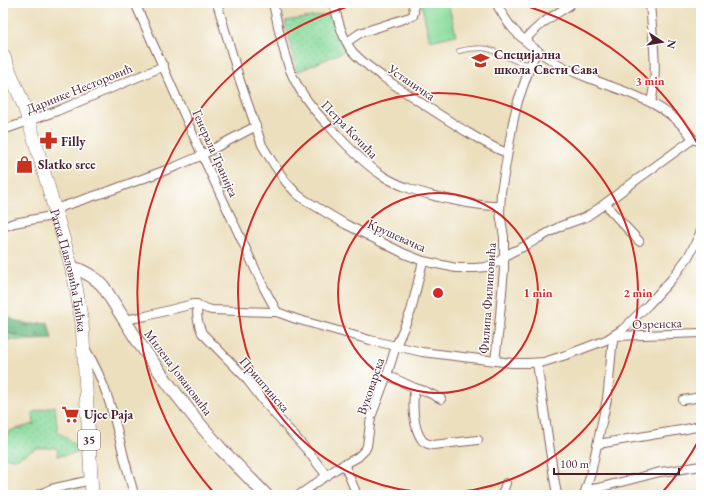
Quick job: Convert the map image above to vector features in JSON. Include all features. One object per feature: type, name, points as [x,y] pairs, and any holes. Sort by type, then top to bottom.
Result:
[{"type":"main road","name":"Ратка Павловића Ћићка","points":[[3,55],[29,121],[72,267],[82,323],[92,495]]},
{"type":"main road","name":"Милена Јовановића","points":[[72,267],[87,272],[98,280],[158,370],[198,422],[221,449],[266,495]]},
{"type":"street","name":"Генерала Транијеа","points":[[135,3],[202,155],[264,288],[277,312]]},
{"type":"street","name":"Крушевачка","points":[[217,3],[240,81],[262,145],[286,182],[305,200],[345,224],[405,254],[423,261],[456,268],[475,268],[492,265],[510,253],[561,226],[586,217],[606,204],[634,181],[693,139]]},
{"type":"street","name":"Петра Кочића","points":[[273,3],[287,60],[295,80],[312,108],[353,152],[377,172],[408,188],[459,202],[500,206]]},
{"type":"street","name":"Устаничка","points":[[334,3],[338,20],[347,42],[353,52],[360,59],[399,88],[441,116],[494,147],[508,153]]},
{"type":"street","points":[[347,42],[360,33],[413,16],[413,3]]},
{"type":"street","points":[[496,3],[508,22],[518,34],[550,59],[578,74],[651,102],[681,124],[693,139],[701,142]]},
{"type":"street","points":[[650,3],[654,64],[654,93],[651,102]]},
{"type":"street","points":[[525,40],[544,21],[570,5]]},
{"type":"street","name":"Филипа Филиповића","points":[[495,361],[504,258],[504,237],[500,214],[501,192],[518,101],[537,50]]},
{"type":"street","name":"Даринке Несторовић","points":[[3,130],[115,87],[164,66]]},
{"type":"street","points":[[3,227],[56,212],[177,166],[202,155],[256,126]]},
{"type":"street","points":[[606,204],[639,241]]},
{"type":"street","points":[[124,320],[146,316],[190,304],[197,304],[208,310],[277,312],[296,319],[396,346],[435,354],[512,363],[537,363],[569,354],[606,340],[623,329],[671,280],[688,257],[701,231]]},
{"type":"street","name":"Вуковарска","points":[[299,495],[344,464],[358,457],[367,446],[371,417],[396,346],[411,311],[423,261]]},
{"type":"street","name":"Приштинска","points":[[197,304],[196,317],[202,333],[244,377],[317,462],[327,476]]},
{"type":"street","name":"Озренска","points":[[614,336],[701,333]]},
{"type":"street","points":[[585,492],[598,444],[608,394],[614,336]]},
{"type":"street","points":[[83,346],[91,358],[103,384],[113,413],[134,495]]},
{"type":"street","points":[[537,363],[557,495]]},
{"type":"street","points":[[387,374],[441,399]]},
{"type":"street","points":[[415,388],[413,397],[415,424],[422,441],[433,445],[478,440]]},
{"type":"street","points":[[683,400],[701,397]]},
{"type":"street","points":[[598,444],[701,426]]},
{"type":"street","points":[[344,464],[357,495]]},
{"type":"street","points":[[585,492],[660,472],[701,466]]},
{"type":"street","points":[[38,495],[52,489],[91,480]]},
{"type":"street","points":[[502,495],[506,483]]},
{"type":"lane","points":[[459,51],[476,48],[488,49],[524,64],[531,64]]},
{"type":"green space","points":[[421,3],[448,3],[456,35],[430,41]]},
{"type":"green space","points":[[331,14],[345,51],[297,72],[285,21]]},
{"type":"green space","points":[[3,313],[17,322],[32,324],[48,322],[52,339],[35,340],[3,332]]},
{"type":"green space","points":[[3,332],[35,340],[3,340]]},
{"type":"green space","points":[[55,406],[58,433],[71,442],[78,450],[77,453],[58,456],[57,448],[37,448],[18,458],[13,459],[3,457],[3,441],[5,440],[9,431],[34,424],[33,412]]},
{"type":"place","name":"Специјална школа Свети Сава","points":[[481,61]]},
{"type":"place","name":"Filly","points":[[48,141]]},
{"type":"place","name":"Slatko srce","points":[[25,164]]},
{"type":"place","name":"Ujce Paja","points":[[71,414]]}]
